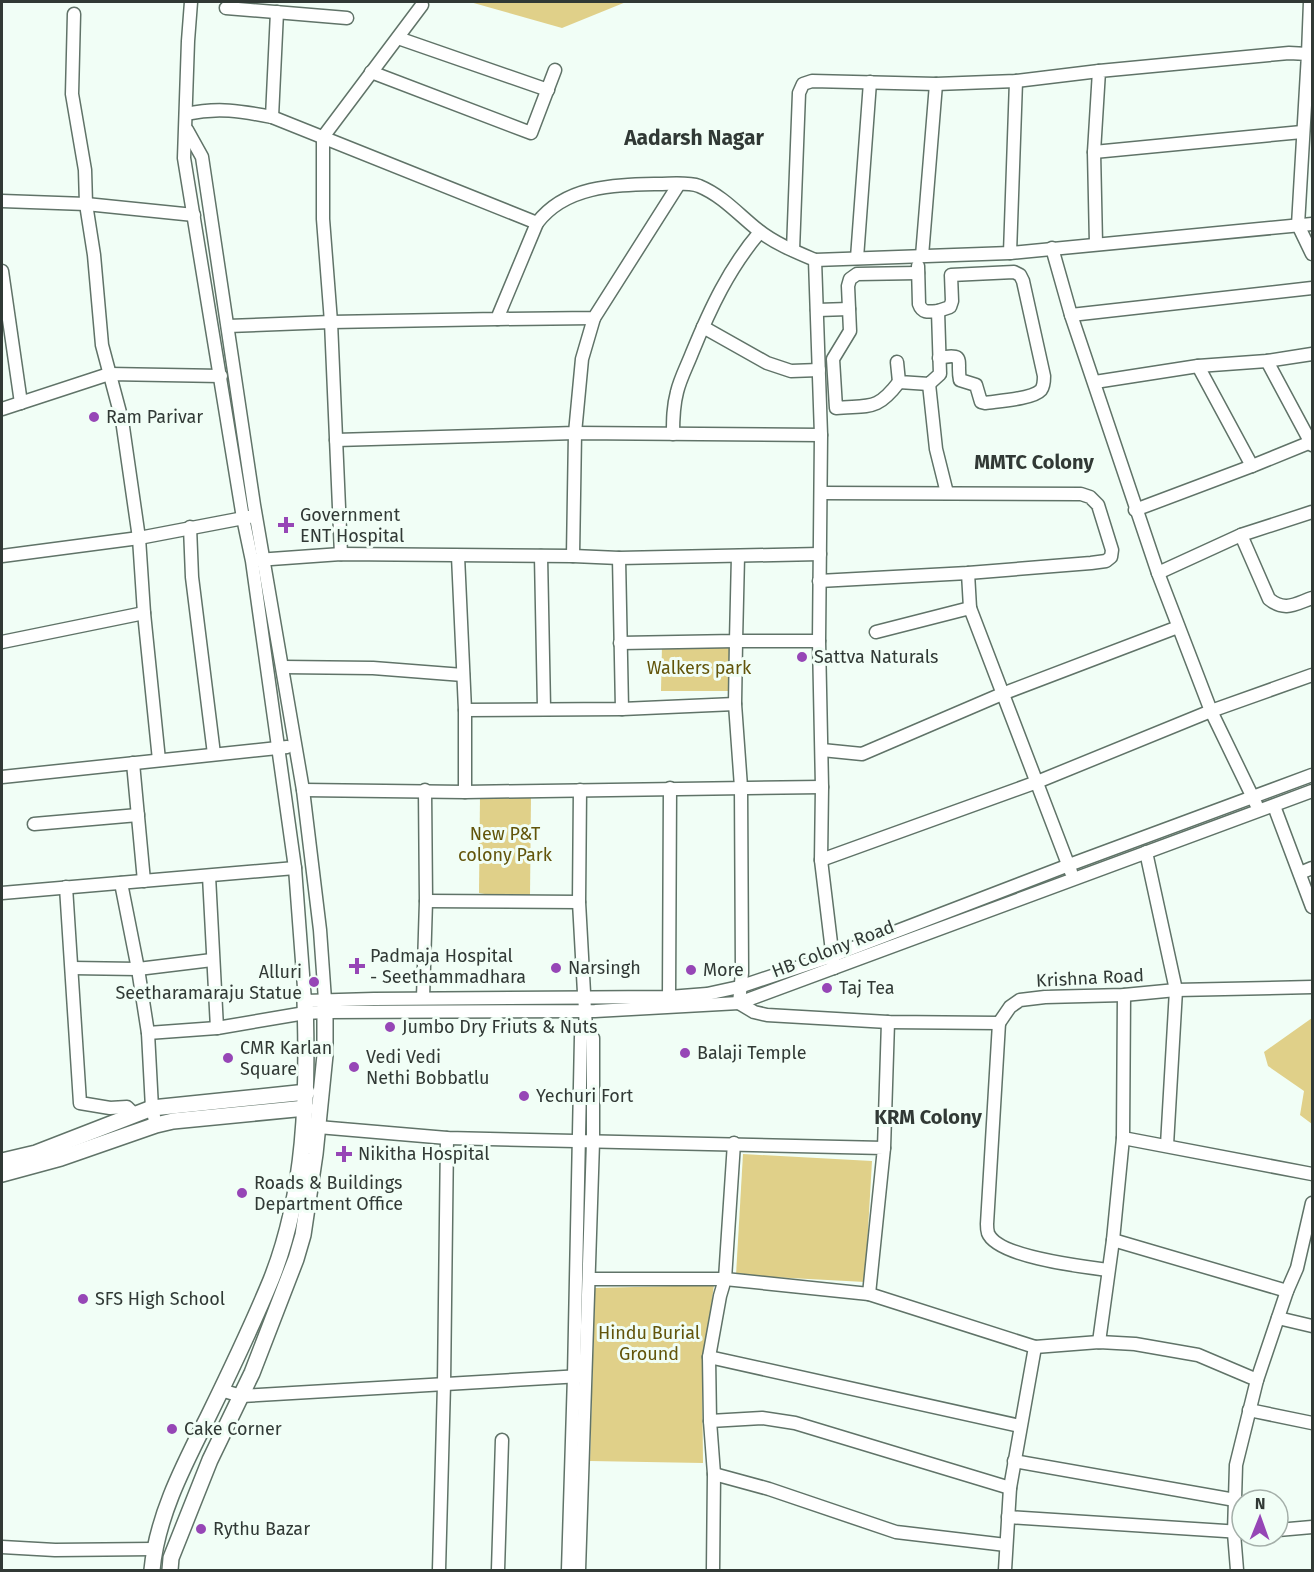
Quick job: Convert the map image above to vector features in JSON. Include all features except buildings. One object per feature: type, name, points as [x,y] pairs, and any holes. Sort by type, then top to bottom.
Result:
[{"type":"main road","points":[[170,1570],[171,1558],[210,1460],[241,1396],[296,1259],[303,1235],[325,1056],[325,1006]]},
{"type":"main road","points":[[152,1570],[154,1550],[168,1503],[270,1283],[291,1218],[306,1108],[305,1007]]},
{"type":"main road","points":[[2,1161],[36,1153],[152,1108],[307,1092]]},
{"type":"main road","points":[[2,1174],[61,1158],[173,1121],[306,1108]]},
{"type":"street","points":[[191,2],[184,158],[243,518],[258,560],[283,668],[296,746],[320,930],[325,1006],[423,998],[669,997],[706,994],[739,987],[833,962],[1069,865],[1312,775]]},
{"type":"street","points":[[1310,2],[1298,225],[1312,254]]},
{"type":"street","points":[[341,554],[331,322],[323,219],[323,137],[422,4]]},
{"type":"street","points":[[226,8],[347,18]]},
{"type":"street","points":[[272,117],[277,12]]},
{"type":"street","points":[[74,14],[72,94],[76,126],[86,170],[86,204],[94,255],[102,345],[122,420],[139,538],[159,760]]},
{"type":"street","points":[[398,38],[548,90]]},
{"type":"street","points":[[793,250],[799,93],[803,84],[812,81],[936,84],[1016,81],[1289,53],[1308,54]]},
{"type":"street","points":[[371,72],[531,133],[555,70]]},
{"type":"street","points":[[1096,244],[1094,152],[1099,71]]},
{"type":"street","points":[[1010,253],[1016,81]]},
{"type":"street","points":[[857,258],[870,82]]},
{"type":"street","points":[[936,84],[918,273],[919,304],[926,312],[950,307],[952,301],[950,255]]},
{"type":"street","points":[[186,114],[207,109],[232,110],[272,117],[537,223]]},
{"type":"street","points":[[187,129],[202,157],[256,516],[258,560],[295,868],[305,1007]]},
{"type":"street","points":[[1094,152],[1302,132]]},
{"type":"street","points":[[497,319],[537,223],[547,210],[567,198],[594,188],[679,184],[698,186],[727,203],[760,232],[815,260],[1010,253],[1312,224]]},
{"type":"street","points":[[573,556],[575,433],[582,359],[594,318],[679,184]]},
{"type":"street","points":[[2,201],[86,204],[194,215]]},
{"type":"street","points":[[673,434],[673,410],[677,390],[703,327],[724,281],[760,232]]},
{"type":"street","points":[[1052,248],[1071,315],[1158,573],[1211,711],[1260,811]]},
{"type":"street","points":[[815,260],[821,435],[819,581],[821,860],[833,962]]},
{"type":"street","points":[[2,271],[21,403]]},
{"type":"street","points":[[939,358],[958,357],[960,380],[976,385],[981,402],[985,403],[1033,395],[1041,390],[1044,384],[1026,292],[1020,275],[1014,272],[951,275]]},
{"type":"street","points":[[836,408],[833,359],[850,331],[848,286],[850,279],[857,274],[918,273]]},
{"type":"street","points":[[1071,315],[1312,288]]},
{"type":"street","points":[[817,310],[849,309]]},
{"type":"street","points":[[899,382],[930,384],[940,375],[938,311]]},
{"type":"street","points":[[228,326],[594,318]]},
{"type":"street","points":[[703,327],[767,363],[791,371],[819,370]]},
{"type":"street","points":[[1095,382],[1198,366],[1267,361],[1312,354]]},
{"type":"street","points":[[1135,510],[1312,444],[1267,361]]},
{"type":"street","points":[[820,408],[872,405],[881,402],[899,382],[897,362]]},
{"type":"street","points":[[1198,366],[1252,466]]},
{"type":"street","points":[[2,409],[110,374],[220,376]]},
{"type":"street","points":[[930,384],[936,449],[947,493]]},
{"type":"street","points":[[336,440],[575,433],[821,435]]},
{"type":"street","points":[[819,581],[968,573],[1106,561],[1111,557],[1112,550],[1098,505],[1090,497],[1081,494],[821,492]]},
{"type":"street","points":[[1158,573],[1241,535],[1312,512]]},
{"type":"street","points":[[2,556],[139,538],[256,516]]},
{"type":"street","points":[[190,527],[192,577],[214,754]]},
{"type":"street","points":[[1241,535],[1269,599],[1278,606],[1290,606],[1312,598]]},
{"type":"street","points":[[258,560],[341,554],[619,558],[820,554]]},
{"type":"street","points":[[458,556],[465,710],[465,792]]},
{"type":"street","points":[[541,556],[544,708]]},
{"type":"street","points":[[738,556],[735,704],[741,787],[742,973],[739,1003],[754,1012],[767,1015],[888,1022],[999,1023],[988,1234],[994,1241],[1034,1258],[1070,1266],[1108,1270]]},
{"type":"street","points":[[619,558],[622,709]]},
{"type":"street","points":[[968,573],[970,608],[1074,878]]},
{"type":"street","points":[[876,633],[970,608]]},
{"type":"street","points":[[2,642],[144,613]]},
{"type":"street","points":[[822,750],[862,754],[1002,694],[1178,627]]},
{"type":"street","points":[[620,643],[819,641]]},
{"type":"street","points":[[283,668],[373,668],[463,675]]},
{"type":"street","points":[[821,860],[1037,782],[1211,711],[1312,675]]},
{"type":"street","points":[[465,710],[622,709],[735,704]]},
{"type":"street","points":[[2,777],[296,746]]},
{"type":"street","points":[[133,763],[144,881]]},
{"type":"street","points":[[303,790],[465,792],[822,787]]},
{"type":"street","points":[[669,997],[670,788]]},
{"type":"street","points":[[423,998],[426,902],[425,790]]},
{"type":"street","points":[[579,1570],[579,1142],[581,1036],[586,1029],[579,902],[580,790]]},
{"type":"street","name":"HB Colony Road","points":[[148,1034],[217,1028],[305,1007],[586,1011],[739,1003],[833,962],[1074,878],[1274,806],[1312,790]]},
{"type":"street","points":[[1274,806],[1312,907]]},
{"type":"street","points":[[34,824],[138,814]]},
{"type":"street","points":[[1146,852],[1176,990],[1167,1145]]},
{"type":"street","points":[[2,893],[295,868]]},
{"type":"street","points":[[1300,873],[1312,868]]},
{"type":"street","points":[[209,876],[217,1028]]},
{"type":"street","points":[[121,883],[148,1034],[152,1108],[156,1125]]},
{"type":"street","points":[[66,887],[80,1103],[110,1108],[127,1107],[135,1115]]},
{"type":"street","points":[[426,902],[579,902]]},
{"type":"street","points":[[72,968],[138,969],[212,960]]},
{"type":"street","name":"Krishna Road","points":[[999,1023],[1010,1007],[1020,1000],[1045,997],[1125,995],[1176,990],[1312,987]]},
{"type":"street","points":[[1099,1342],[1113,1240],[1123,1138],[1125,995]]},
{"type":"street","points":[[868,1294],[884,1148],[888,1022]]},
{"type":"street","points":[[568,1570],[580,1376],[589,1279],[593,1038],[586,1029]]},
{"type":"street","points":[[318,1127],[447,1138],[884,1148]]},
{"type":"street","points":[[439,1570],[447,1138]]},
{"type":"street","points":[[1123,1138],[1312,1174]]},
{"type":"street","points":[[714,1570],[714,1474],[710,1421],[710,1357],[720,1296],[725,1280],[734,1143]]},
{"type":"street","points":[[1236,1488],[1236,1465],[1257,1380],[1287,1291],[1298,1268],[1312,1203]]},
{"type":"street","points":[[1113,1240],[1287,1291]]},
{"type":"street","points":[[589,1279],[725,1280],[868,1294],[1035,1347],[1099,1342],[1135,1344],[1198,1355],[1257,1380]]},
{"type":"street","points":[[1278,1318],[1312,1326]]},
{"type":"street","points":[[1005,1570],[1010,1488],[1035,1347]]},
{"type":"street","points":[[710,1357],[1020,1426]]},
{"type":"street","points":[[221,1390],[241,1396],[580,1376]]},
{"type":"street","points":[[1249,1410],[1312,1423]]},
{"type":"street","points":[[710,1421],[762,1418],[795,1423],[1010,1488]]},
{"type":"street","points":[[498,1570],[502,1440]]},
{"type":"street","points":[[1014,1461],[1230,1499]]},
{"type":"street","points":[[714,1474],[769,1489],[896,1532],[1006,1545]]},
{"type":"street","points":[[1008,1517],[1230,1532]]},
{"type":"street","points":[[1290,1529],[1312,1527]]},
{"type":"street","points":[[2,1547],[55,1550],[154,1550]]},
{"type":"street","points":[[1237,1570],[1238,1548]]},
{"type":"green space","points":[[470,2],[626,2],[562,28]]},
{"type":"green space","name":"Walkers park","points":[[662,645],[737,646],[736,691],[661,691]]},
{"type":"green space","name":"New P&T colony Park","points":[[480,796],[531,796],[530,895],[508,898],[479,893]]},
{"type":"green space","points":[[1312,1018],[1312,1124],[1300,1115],[1304,1091],[1268,1066],[1264,1052]]},
{"type":"green space","points":[[743,1154],[872,1161],[865,1282],[736,1275]]},
{"type":"green space","name":"Hindu Burial Ground","points":[[714,1285],[702,1372],[703,1463],[590,1461],[595,1288]]},
{"type":"place","name":"Ram Parivar","points":[[94,417]]},
{"type":"place","name":"Government ENT Hospital","points":[[286,525]]},
{"type":"place","name":"Sattva Naturals","points":[[802,657]]},
{"type":"place","name":"Padmaja Hospital - Seethammadhara","points":[[357,966]]},
{"type":"place","name":"Narsingh","points":[[556,968]]},
{"type":"place","name":"More","points":[[691,970]]},
{"type":"place","name":"Alluri Seetharamaraju Statue","points":[[314,982]]},
{"type":"place","name":"Taj Tea","points":[[827,988]]},
{"type":"place","name":"Jumbo Dry Friuts & Nuts","points":[[390,1027]]},
{"type":"place","name":"Balaji Temple","points":[[685,1053]]},
{"type":"place","name":"CMR Karlan Square","points":[[228,1058]]},
{"type":"place","name":"Vedi Vedi Nethi Bobbatlu","points":[[354,1067]]},
{"type":"place","name":"Yechuri Fort","points":[[524,1096]]},
{"type":"place","name":"Nikitha Hospital","points":[[344,1154]]},
{"type":"place","name":"Roads & Buildings Department Office","points":[[242,1193]]},
{"type":"place","name":"SFS High School","points":[[83,1299]]},
{"type":"place","name":"Cake Corner","points":[[172,1429]]},
{"type":"place","name":"Rythu Bazar","points":[[201,1529]]},
{"type":"district","name":"Aadarsh Nagar","points":[[694,138]]},
{"type":"district","name":"MMTC Colony","points":[[1034,462]]},
{"type":"district","name":"KRM Colony","points":[[928,1117]]}]
